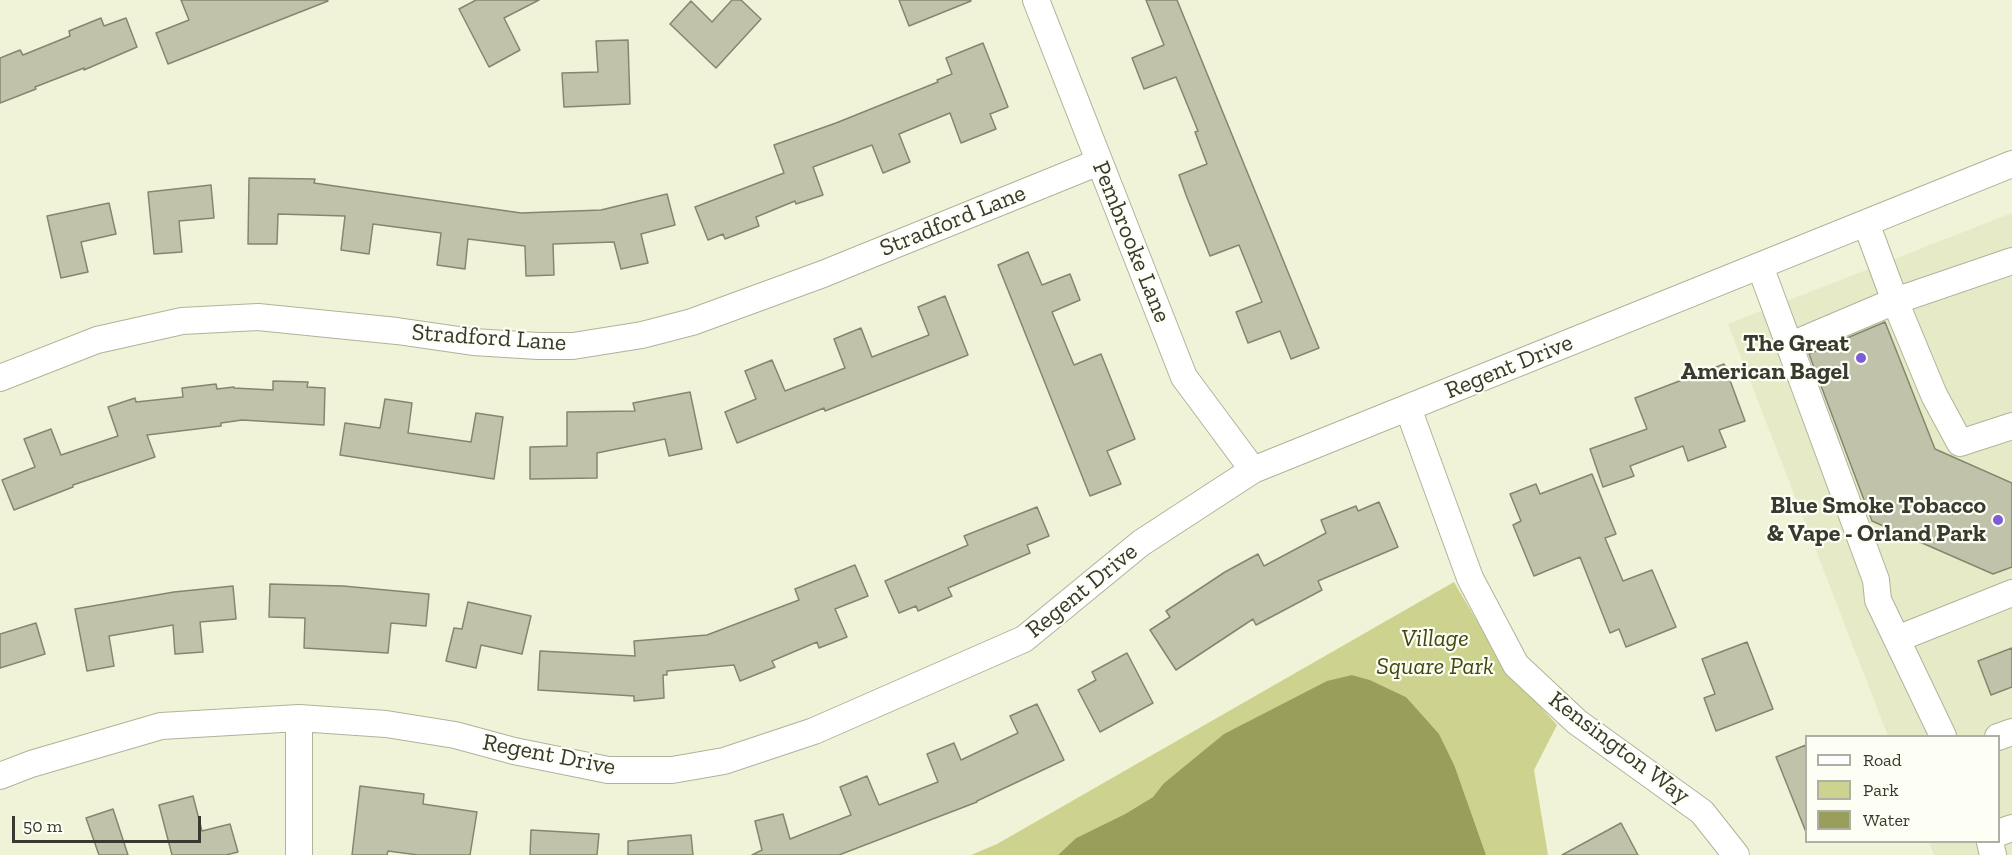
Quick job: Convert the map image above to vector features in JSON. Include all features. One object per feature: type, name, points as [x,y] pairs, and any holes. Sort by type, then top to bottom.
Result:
[{"type":"street","name":"Pembrooke Lane","points":[[1036,0],[1184,377],[1252,470]]},
{"type":"street","name":"Stradford Lane","points":[[0,378],[97,340],[182,321],[258,317],[397,331],[473,342],[538,346],[573,346],[642,335],[692,322],[823,274],[1099,162]]},
{"type":"street","name":"Regent Drive","points":[[0,776],[31,764],[161,726],[299,718],[386,724],[456,735],[514,751],[608,770],[672,770],[724,761],[814,730],[1024,639],[1141,543],[1252,470],[2012,164]]},
{"type":"street","points":[[1866,223],[1934,395],[1960,443],[2012,426]]},
{"type":"street","points":[[1789,346],[1895,301],[2012,261]]},
{"type":"street","points":[[1760,266],[1876,580],[1878,600],[1943,735]]},
{"type":"street","name":"Kensington Way","points":[[1408,408],[1470,578],[1516,665],[1577,722],[1702,812],[1736,855]]},
{"type":"street","points":[[1897,639],[2012,593]]},
{"type":"street","points":[[299,718],[299,855]]},
{"type":"shaded area","points":[[2012,213],[2012,855],[1934,855],[1929,843],[2000,843],[2000,735],[1888,735],[1728,324]]},
{"type":"green space","name":"Village Square Park","points":[[1454,582],[1491,645],[1526,691],[1557,725],[1534,770],[1548,855],[1486,855],[1455,767],[1406,697],[1370,680],[1352,675],[1163,784],[1153,797],[1125,814],[1076,838],[1058,855],[971,855],[997,844]]},
{"type":"water","points":[[1352,675],[1370,680],[1406,697],[1439,734],[1455,767],[1486,855],[1058,855],[1076,838],[1125,814],[1153,797],[1163,784],[1224,734],[1327,681]]},
{"type":"building","points":[[181,0],[328,1],[168,64],[156,33],[189,20]]},
{"type":"building","points":[[476,0],[539,0],[504,18],[520,50],[489,67],[459,9]]},
{"type":"building","points":[[732,0],[741,0],[761,19],[716,68],[670,24],[691,1],[712,22]]},
{"type":"building","points":[[899,0],[970,0],[971,1],[909,26]]},
{"type":"building","points":[[1146,0],[1177,0],[1319,348],[1291,359],[1280,331],[1248,343],[1236,312],[1262,302],[1239,245],[1210,256],[1179,175],[1207,164],[1195,132],[1198,131],[1176,77],[1144,89],[1132,58],[1164,45]]},
{"type":"building","points":[[101,18],[104,26],[126,18],[137,47],[0,103],[0,58],[20,50],[23,55],[70,36],[69,31]]},
{"type":"building","points":[[628,40],[630,104],[564,107],[562,73],[598,72],[596,41]]},
{"type":"building","points":[[983,43],[1008,107],[990,114],[996,129],[961,143],[950,113],[899,134],[910,162],[883,173],[872,145],[813,167],[823,195],[796,204],[795,201],[756,217],[759,226],[725,239],[723,234],[708,240],[695,207],[784,173],[774,145],[938,82],[937,80],[952,74],[946,58]]},
{"type":"building","points":[[249,178],[315,179],[314,183],[521,213],[601,210],[667,194],[675,225],[641,234],[648,263],[621,269],[614,242],[553,244],[554,275],[526,276],[525,246],[468,239],[465,269],[437,265],[441,233],[373,224],[369,254],[341,250],[345,216],[278,214],[277,244],[248,244]]},
{"type":"building","points":[[211,185],[214,218],[179,221],[182,252],[154,254],[148,192]]},
{"type":"building","points":[[109,203],[116,234],[81,242],[88,272],[61,278],[47,216]]},
{"type":"building","points":[[1028,252],[1042,285],[1070,274],[1080,300],[1052,312],[1074,365],[1101,354],[1135,439],[1107,451],[1121,484],[1090,496],[998,265]]},
{"type":"building","points":[[945,296],[968,355],[737,443],[725,412],[756,399],[745,371],[772,360],[785,391],[845,368],[834,339],[861,328],[872,357],[929,335],[918,307]]},
{"type":"building","points":[[1885,322],[1935,449],[2012,483],[2012,567],[1993,574],[1872,521],[1809,354]]},
{"type":"building","points":[[1724,364],[1745,421],[1719,430],[1726,447],[1688,461],[1683,446],[1630,466],[1634,476],[1603,487],[1590,449],[1647,429],[1635,398]]},
{"type":"building","points":[[273,381],[308,382],[307,387],[325,388],[324,425],[242,420],[221,423],[221,426],[147,435],[155,457],[73,485],[73,487],[14,510],[2,480],[35,467],[24,439],[51,429],[61,455],[118,436],[108,407],[135,398],[136,402],[183,397],[182,388],[216,384],[217,389],[234,387],[273,390]]},
{"type":"building","points":[[690,392],[702,449],[669,456],[665,439],[597,453],[597,478],[530,479],[530,447],[567,446],[567,412],[635,411],[633,403]]},
{"type":"building","points":[[385,399],[412,403],[408,433],[471,442],[476,413],[503,417],[494,479],[340,455],[345,423],[380,428]]},
{"type":"building","points":[[1592,474],[1616,534],[1605,538],[1623,581],[1652,570],[1676,627],[1626,647],[1619,629],[1610,633],[1580,557],[1534,576],[1513,525],[1521,521],[1510,494],[1536,484],[1540,494]]},
{"type":"building","points":[[1379,502],[1398,547],[1318,581],[1322,590],[1256,625],[1253,619],[1176,670],[1150,630],[1170,617],[1166,611],[1225,572],[1258,554],[1264,566],[1326,533],[1321,520],[1356,506],[1358,511]]},
{"type":"building","points":[[1037,507],[1049,536],[1027,545],[1030,553],[948,588],[952,596],[918,611],[916,606],[899,613],[885,581],[968,545],[964,536]]},
{"type":"building","points":[[855,565],[868,596],[835,609],[847,637],[819,648],[817,642],[772,661],[775,667],[740,681],[734,665],[667,671],[667,675],[663,675],[664,698],[634,701],[634,696],[538,690],[540,651],[635,656],[634,641],[707,635],[799,600],[795,589]]},
{"type":"building","points":[[270,584],[343,586],[429,594],[426,626],[391,623],[388,653],[304,648],[305,618],[269,617]]},
{"type":"building","points":[[233,586],[236,619],[200,622],[203,652],[175,654],[173,625],[109,636],[114,666],[87,671],[75,609],[174,592]]},
{"type":"building","points":[[468,602],[531,616],[522,654],[481,645],[476,668],[446,661],[454,628],[462,629]]},
{"type":"building","points":[[36,623],[45,654],[0,668],[0,634]]},
{"type":"building","points":[[1747,642],[1773,709],[1716,731],[1704,698],[1715,694],[1702,659]]},
{"type":"building","points":[[2012,648],[2012,687],[1991,695],[1978,661]]},
{"type":"building","points":[[1127,653],[1153,703],[1100,732],[1078,690],[1096,680],[1092,672]]},
{"type":"building","points":[[1037,704],[1064,760],[977,802],[839,855],[752,855],[762,850],[755,821],[783,814],[790,839],[851,815],[840,787],[867,776],[879,805],[938,782],[927,754],[954,743],[961,760],[1018,733],[1010,716]]},
{"type":"building","points":[[1805,745],[1805,830],[1776,757]]},
{"type":"building","points":[[360,786],[424,794],[423,804],[477,812],[470,855],[418,855],[388,851],[387,855],[352,855]]},
{"type":"building","points":[[193,796],[202,831],[230,824],[238,852],[226,855],[172,855],[159,805]]},
{"type":"building","points":[[113,809],[128,855],[99,855],[86,818]]},
{"type":"building","points":[[1621,823],[1638,855],[1562,855]]},
{"type":"building","points":[[531,830],[599,834],[597,855],[530,855]]},
{"type":"building","points":[[691,835],[693,855],[628,855],[628,841]]},
{"type":"place","name":"The Great American Bagel","points":[[1861,358]]},
{"type":"place","name":"Blue Smoke Tobacco & Vape - Orland Park","points":[[1998,520]]}]
